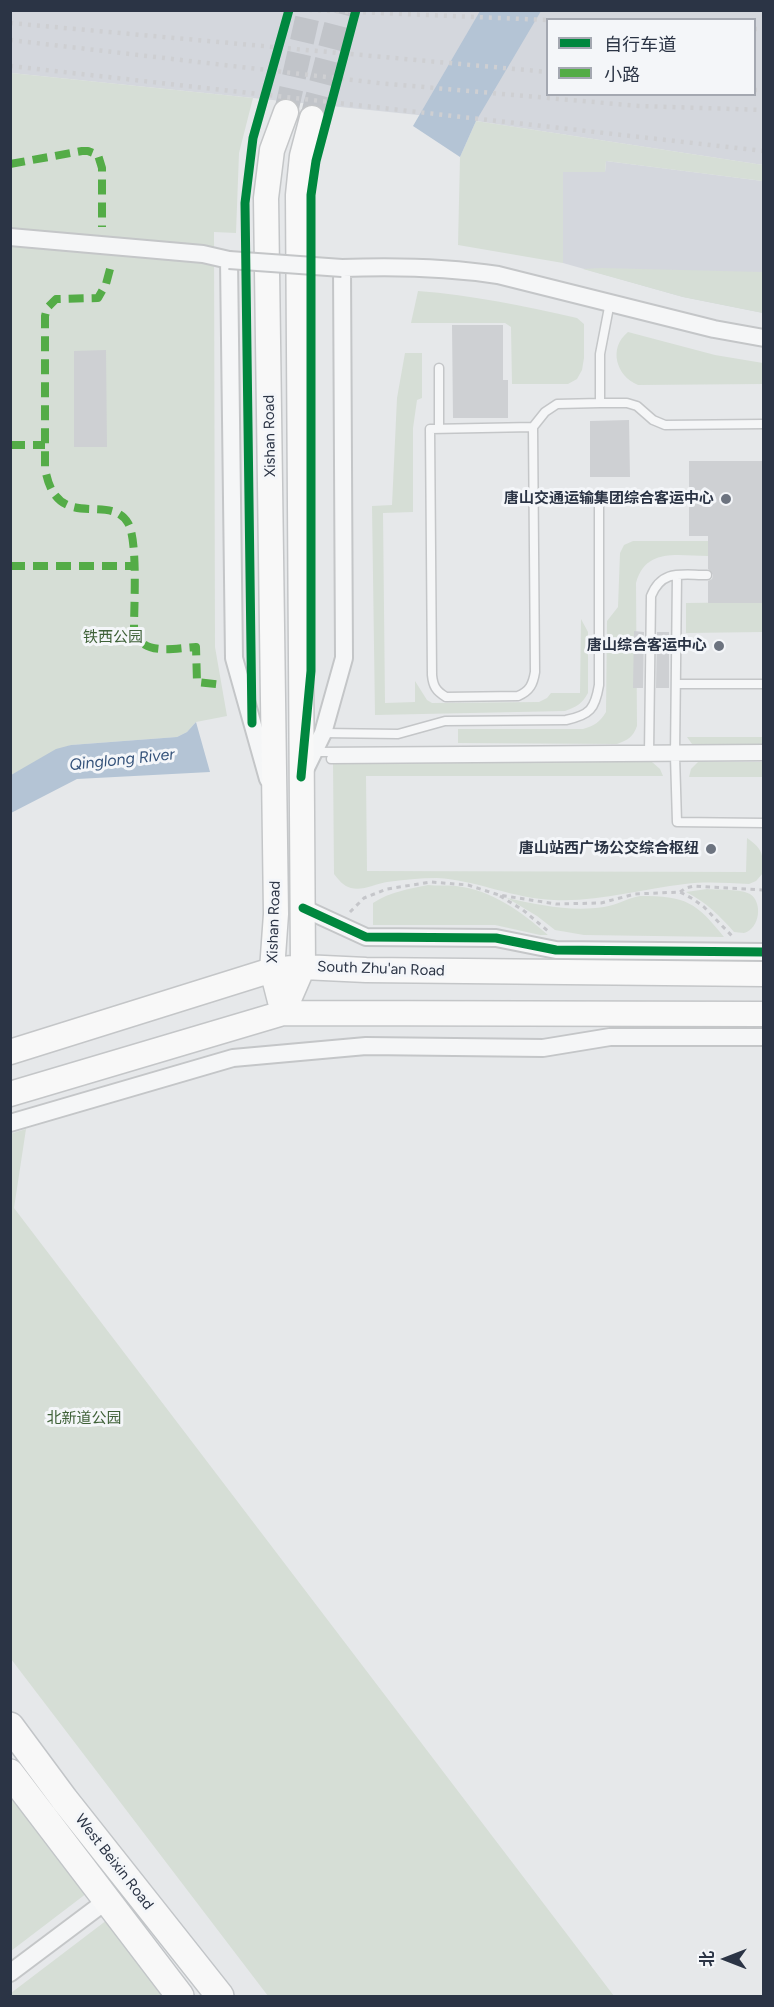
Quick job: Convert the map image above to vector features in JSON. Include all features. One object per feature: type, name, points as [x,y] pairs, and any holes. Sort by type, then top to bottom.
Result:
[{"type":"main road","name":"Xishan Road","points":[[283,1013],[272,970],[276,914],[267,198],[272,150],[286,112]]},
{"type":"main road","name":"Xishan Road","points":[[283,1013],[303,967],[298,195],[302,156],[312,118]]},
{"type":"main road","name":"South Zhu'an Road","points":[[10,1052],[272,970],[303,967],[366,970],[761,967]]},
{"type":"main road","points":[[10,1094],[283,1013],[760,1014],[761,967]]},
{"type":"main road","name":"West Beixin Road","points":[[10,1726],[64,1799],[220,1996]]},
{"type":"main road","name":"West Beixin Road","points":[[10,1773],[180,1996]]},
{"type":"street","points":[[10,237],[203,255],[229,260],[342,268],[466,270],[518,279],[714,329],[764,338]]},
{"type":"street","points":[[229,260],[234,658],[275,806]]},
{"type":"street","points":[[301,777],[323,733],[344,658],[342,268]]},
{"type":"street","points":[[303,908],[366,937],[496,938],[556,950],[761,967]]},
{"type":"street","points":[[10,1123],[233,1058],[366,1046],[543,1048],[610,1037],[764,1037]]},
{"type":"street","points":[[10,1973],[106,1901]]},
{"type":"lane","points":[[600,403],[600,354],[610,302]]},
{"type":"lane","points":[[439,368],[439,429]]},
{"type":"lane","points":[[533,427],[430,429],[433,685],[446,697],[518,696],[527,693],[533,684],[535,672],[533,427],[545,412],[558,404],[627,403],[637,406],[653,420],[665,425],[764,423]]},
{"type":"lane","points":[[323,733],[398,734],[445,721],[566,720],[582,717],[591,710],[597,699],[599,685],[599,498]]},
{"type":"lane","points":[[649,753],[651,596],[656,585],[665,577],[706,574]]},
{"type":"lane","points":[[677,575],[677,822],[764,824]]},
{"type":"lane","points":[[676,684],[764,684]]},
{"type":"lane","points":[[676,753],[764,749]]},
{"type":"lane","points":[[315,752],[676,753],[764,756]]},
{"type":"lane","points":[[331,759],[649,753]]},
{"type":"path","points":[[345,918],[364,898],[387,889],[431,882],[468,885],[499,895],[556,904],[580,905],[647,893],[680,892],[694,886],[762,890]]},
{"type":"path","points":[[680,892],[704,907],[735,940]]},
{"type":"path","points":[[499,895],[524,910],[549,932]]},
{"type":"shaded area","points":[[10,11],[763,11],[763,165],[476,121],[11,73]]},
{"type":"shaded area","points":[[606,161],[763,181],[763,313],[683,297],[563,263],[563,171],[605,172]]},
{"type":"green space","name":"铁西公园","points":[[11,73],[253,98],[239,153],[236,233],[214,232],[215,647],[227,716],[196,722],[187,732],[177,737],[71,745],[11,775]]},
{"type":"green space","points":[[476,121],[763,165],[763,181],[606,161],[605,172],[563,172],[563,263],[458,245],[460,157]]},
{"type":"green space","points":[[583,269],[763,272],[763,313],[683,297]]},
{"type":"green space","points":[[418,291],[458,295],[577,318],[584,324],[582,370],[577,379],[568,384],[512,384],[511,327],[505,323],[411,323]]},
{"type":"green space","points":[[628,332],[715,355],[763,363],[763,384],[638,385],[624,375],[617,361],[618,346]]},
{"type":"green space","points":[[405,353],[422,353],[422,398],[417,400],[413,428],[413,512],[383,513],[385,703],[415,702],[415,681],[427,700],[432,703],[539,702],[551,693],[580,693],[581,619],[588,632],[588,693],[572,708],[565,711],[375,715],[372,506],[392,505],[397,398]]},
{"type":"green space","points":[[633,541],[708,541],[708,556],[675,555],[655,559],[647,564],[636,583],[637,726],[632,735],[617,744],[458,743],[458,729],[583,729],[594,725],[601,718],[606,712],[607,621],[618,607],[620,553],[624,545]]},
{"type":"green space","points":[[763,602],[763,632],[686,633],[686,603]]},
{"type":"green space","points":[[687,737],[763,737],[763,745],[696,745],[692,744]]},
{"type":"green space","points":[[333,762],[652,762],[660,769],[663,776],[366,776],[367,871],[746,872],[747,838],[761,852],[763,873],[756,881],[749,884],[693,883],[571,900],[539,899],[467,882],[437,878],[351,888],[343,884],[334,874]]},
{"type":"green space","points":[[698,762],[763,762],[763,777],[689,777],[691,769]]},
{"type":"green space","points":[[428,885],[469,888],[494,897],[517,910],[548,935],[495,925],[373,925],[373,903],[393,894]]},
{"type":"green space","points":[[707,889],[736,890],[750,894],[757,903],[758,909],[754,926],[744,933],[734,932],[700,900],[686,892]]},
{"type":"green space","points":[[640,896],[669,897],[689,903],[706,916],[724,937],[584,935],[555,930],[507,898],[579,909],[609,906]]},
{"type":"green space","name":"北新道公园","points":[[26,1129],[14,1208],[614,1996],[268,1996],[11,1659],[10,1134]]},
{"type":"green space","points":[[11,1784],[91,1890],[11,1951]]},
{"type":"green space","points":[[107,1920],[168,1996],[11,1996],[11,1993]]},
{"type":"water","points":[[480,11],[541,11],[476,121],[460,157],[413,126]]},
{"type":"water","name":"Qinglong River","points":[[196,722],[210,772],[77,779],[11,813],[11,775],[56,749],[71,745],[177,737],[187,732]]},
{"type":"building","points":[[452,325],[503,325],[503,380],[508,380],[508,418],[453,418]]},
{"type":"building","points":[[106,350],[107,447],[74,447],[74,351]]},
{"type":"building","points":[[629,420],[630,477],[590,477],[590,421]]},
{"type":"building","name":"唐山交通运输集团综合客运中心","points":[[689,461],[764,461],[764,603],[708,603],[708,581],[713,575],[708,569],[708,536],[689,536]]},
{"type":"building","points":[[634,631],[644,632],[643,688],[633,688]]},
{"type":"building","points":[[657,632],[669,632],[669,688],[656,688]]},
{"type":"tunnel","points":[[286,112],[309,10]]},
{"type":"tunnel","points":[[312,118],[340,10]]},
{"type":"railway","points":[[309,10],[546,20]]},
{"type":"railway","points":[[10,23],[546,72]]},
{"type":"railway","points":[[756,29],[764,29]]},
{"type":"railway","points":[[10,40],[378,83],[639,106],[764,110]]},
{"type":"railway","points":[[10,66],[764,151]]},
{"type":"railway","points":[[756,90],[764,90]]},
{"type":"marked path","points":[[10,164],[82,151],[98,155],[102,168],[102,227]]},
{"type":"marked path","points":[[110,269],[106,284],[98,298],[56,299],[47,308],[45,316],[45,468],[51,488],[60,500],[84,509],[109,510],[119,514],[128,523],[133,544],[135,574],[134,629],[138,638],[143,644],[159,649],[196,647],[197,682],[224,685]]},
{"type":"marked path","points":[[10,445],[45,445]]},
{"type":"marked path","points":[[10,566],[133,566]]},
{"type":"cycle path","points":[[252,723],[245,203],[253,138],[289,10]]},
{"type":"cycle path","points":[[301,777],[311,671],[311,195],[316,161],[356,10]]},
{"type":"cycle path","points":[[303,908],[366,937],[496,938],[556,950],[764,952]]},
{"type":"place","name":"唐山交通运输集团综合客运中心","points":[[726,499]]},
{"type":"place","name":"唐山综合客运中心","points":[[719,646]]},
{"type":"place","name":"唐山站西广场公交综合枢纽","points":[[711,849]]}]
